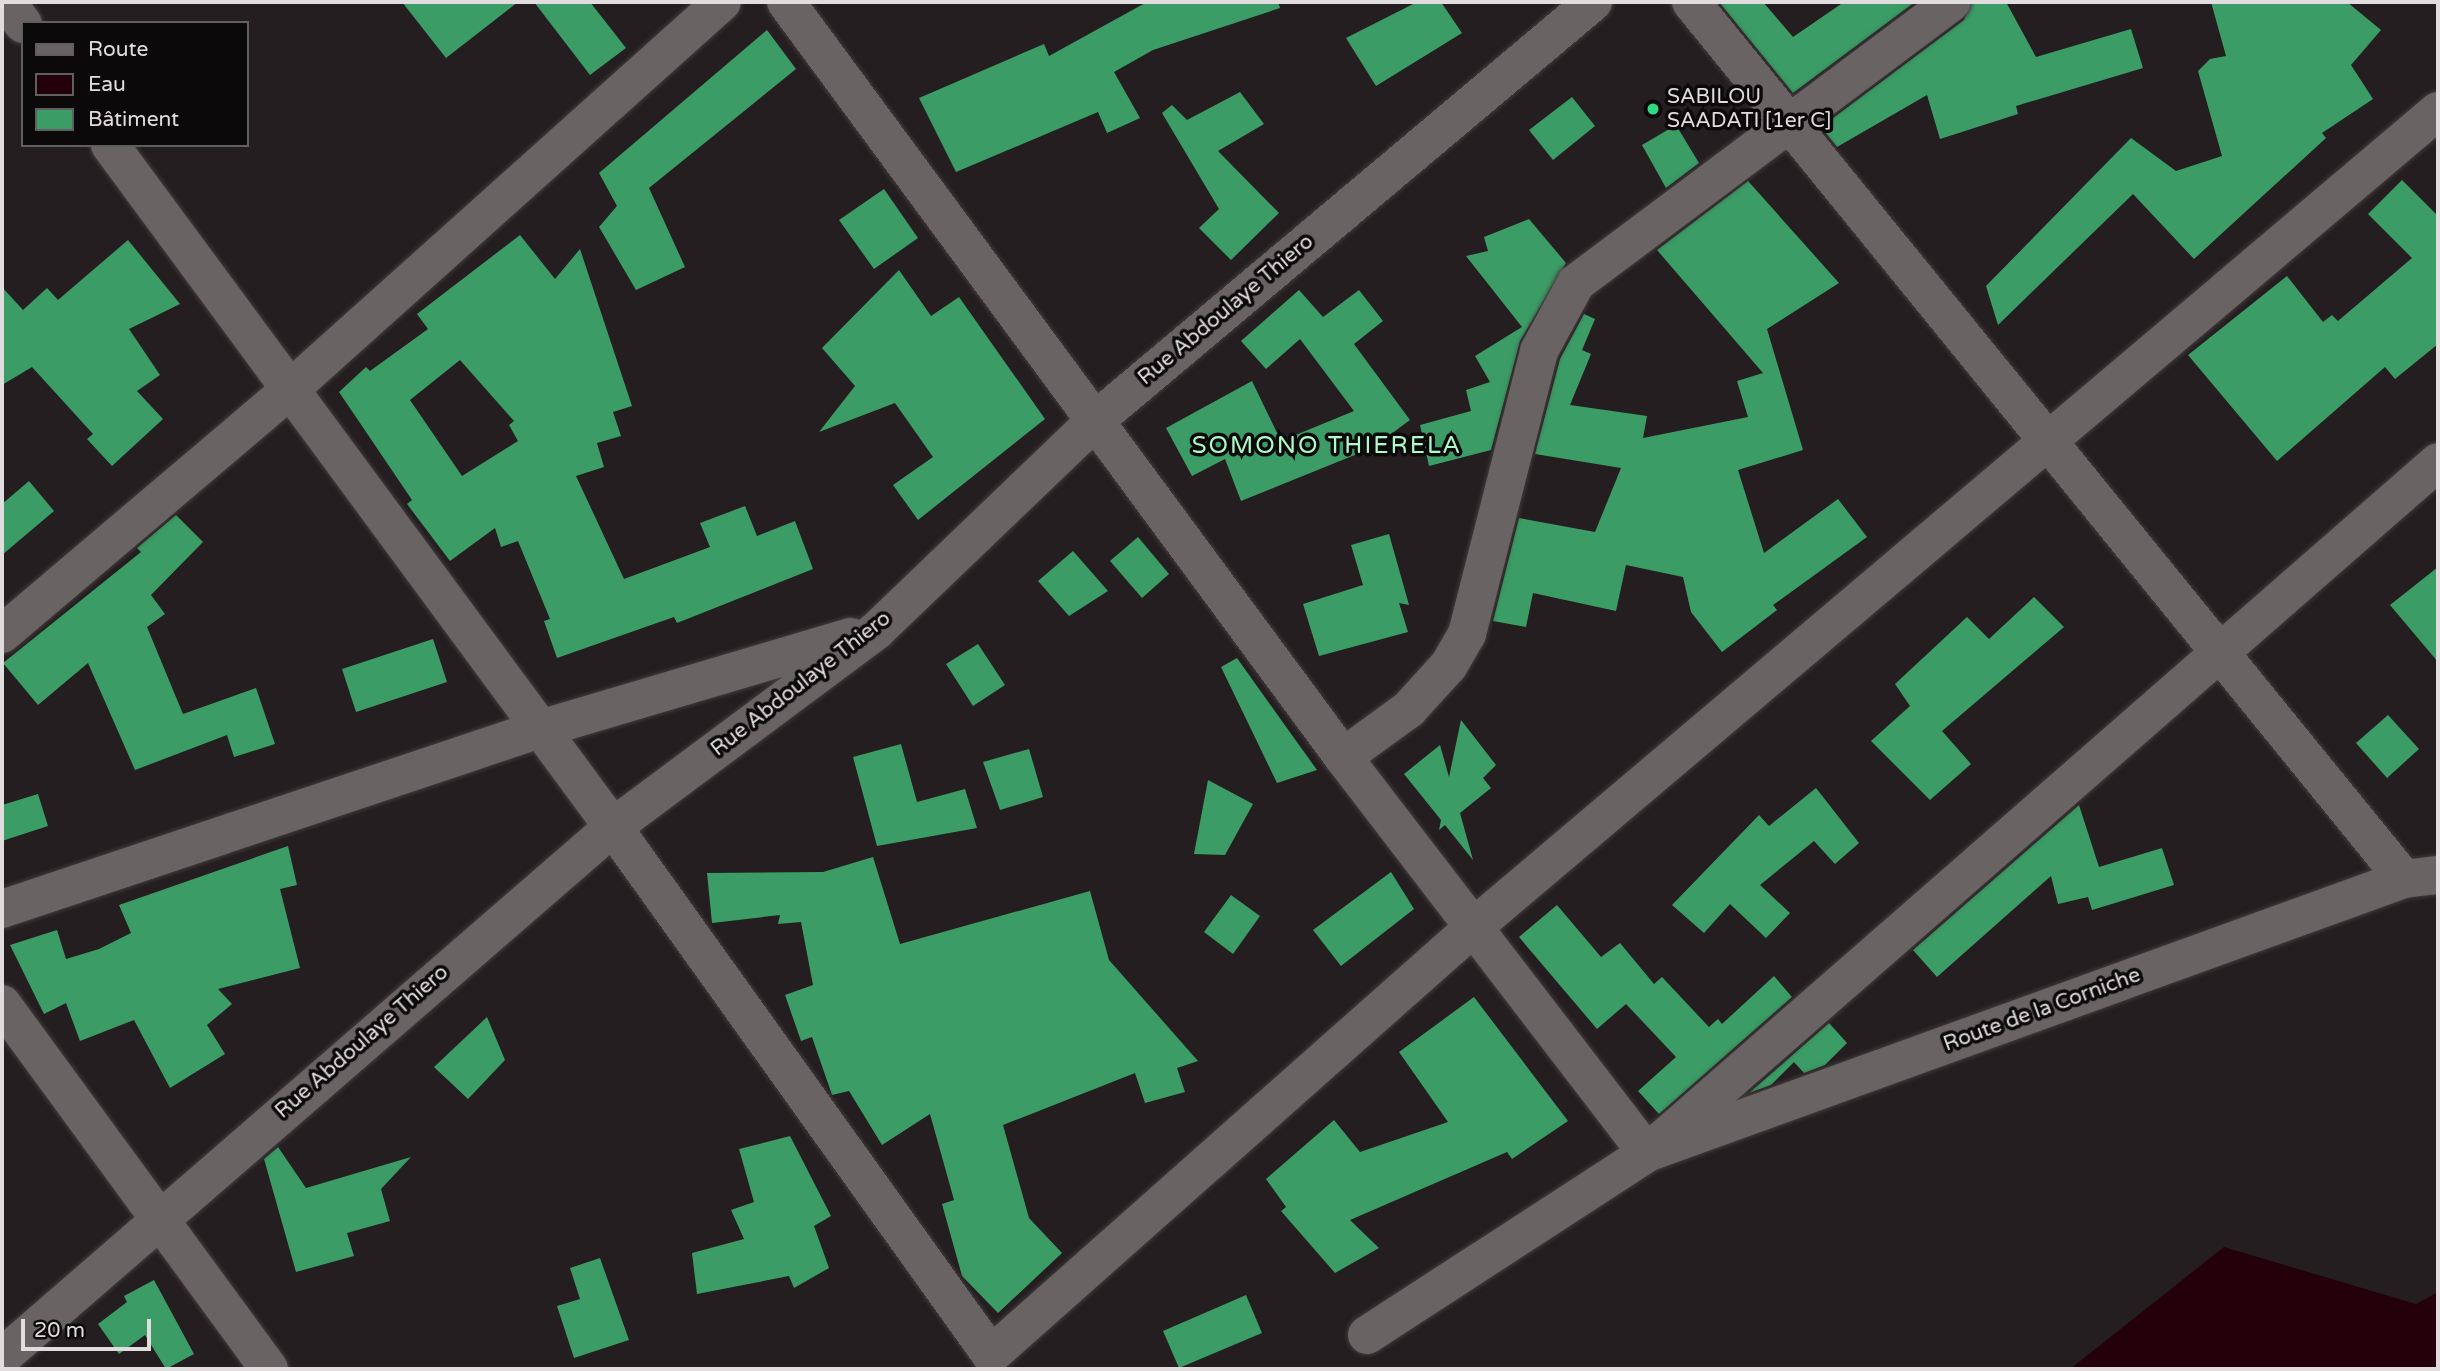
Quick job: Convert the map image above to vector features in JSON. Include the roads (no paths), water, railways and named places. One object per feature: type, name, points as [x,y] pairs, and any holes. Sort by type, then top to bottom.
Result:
[{"type":"street","points":[[7,2],[21,21]]},
{"type":"street","points":[[2,634],[287,391],[722,2]]},
{"type":"street","points":[[786,2],[1097,419],[1343,757],[1476,925],[1647,1153]]},
{"type":"street","name":"Rue Abdoulaye Thiero","points":[[2,1357],[158,1217],[613,827],[877,630],[1097,419],[1593,2]]},
{"type":"street","points":[[1691,2],[1785,123],[2049,440],[2218,650],[2428,875]]},
{"type":"street","points":[[1343,757],[1409,709],[1449,665],[1466,634],[1539,351],[1576,283],[1785,123],[1951,2]]},
{"type":"street","points":[[111,147],[287,391],[613,827],[991,1355],[1476,925],[2438,111]]},
{"type":"street","points":[[1367,1335],[1647,1153],[2218,650],[2438,462]]},
{"type":"street","points":[[2,909],[540,730],[877,630]]},
{"type":"street","name":"Route de la Corniche","points":[[1647,1153],[2428,875]]},
{"type":"street","points":[[2,1004],[269,1369]]},
{"type":"water","points":[[2224,1247],[2416,1304],[2438,1292],[2438,1369],[2070,1369]]},
{"type":"place","name":"SABILOU SAADATI [1er C]","points":[[1653,109]]},
{"type":"district","name":"SOMONO THIERELA","points":[[1327,446]]}]
